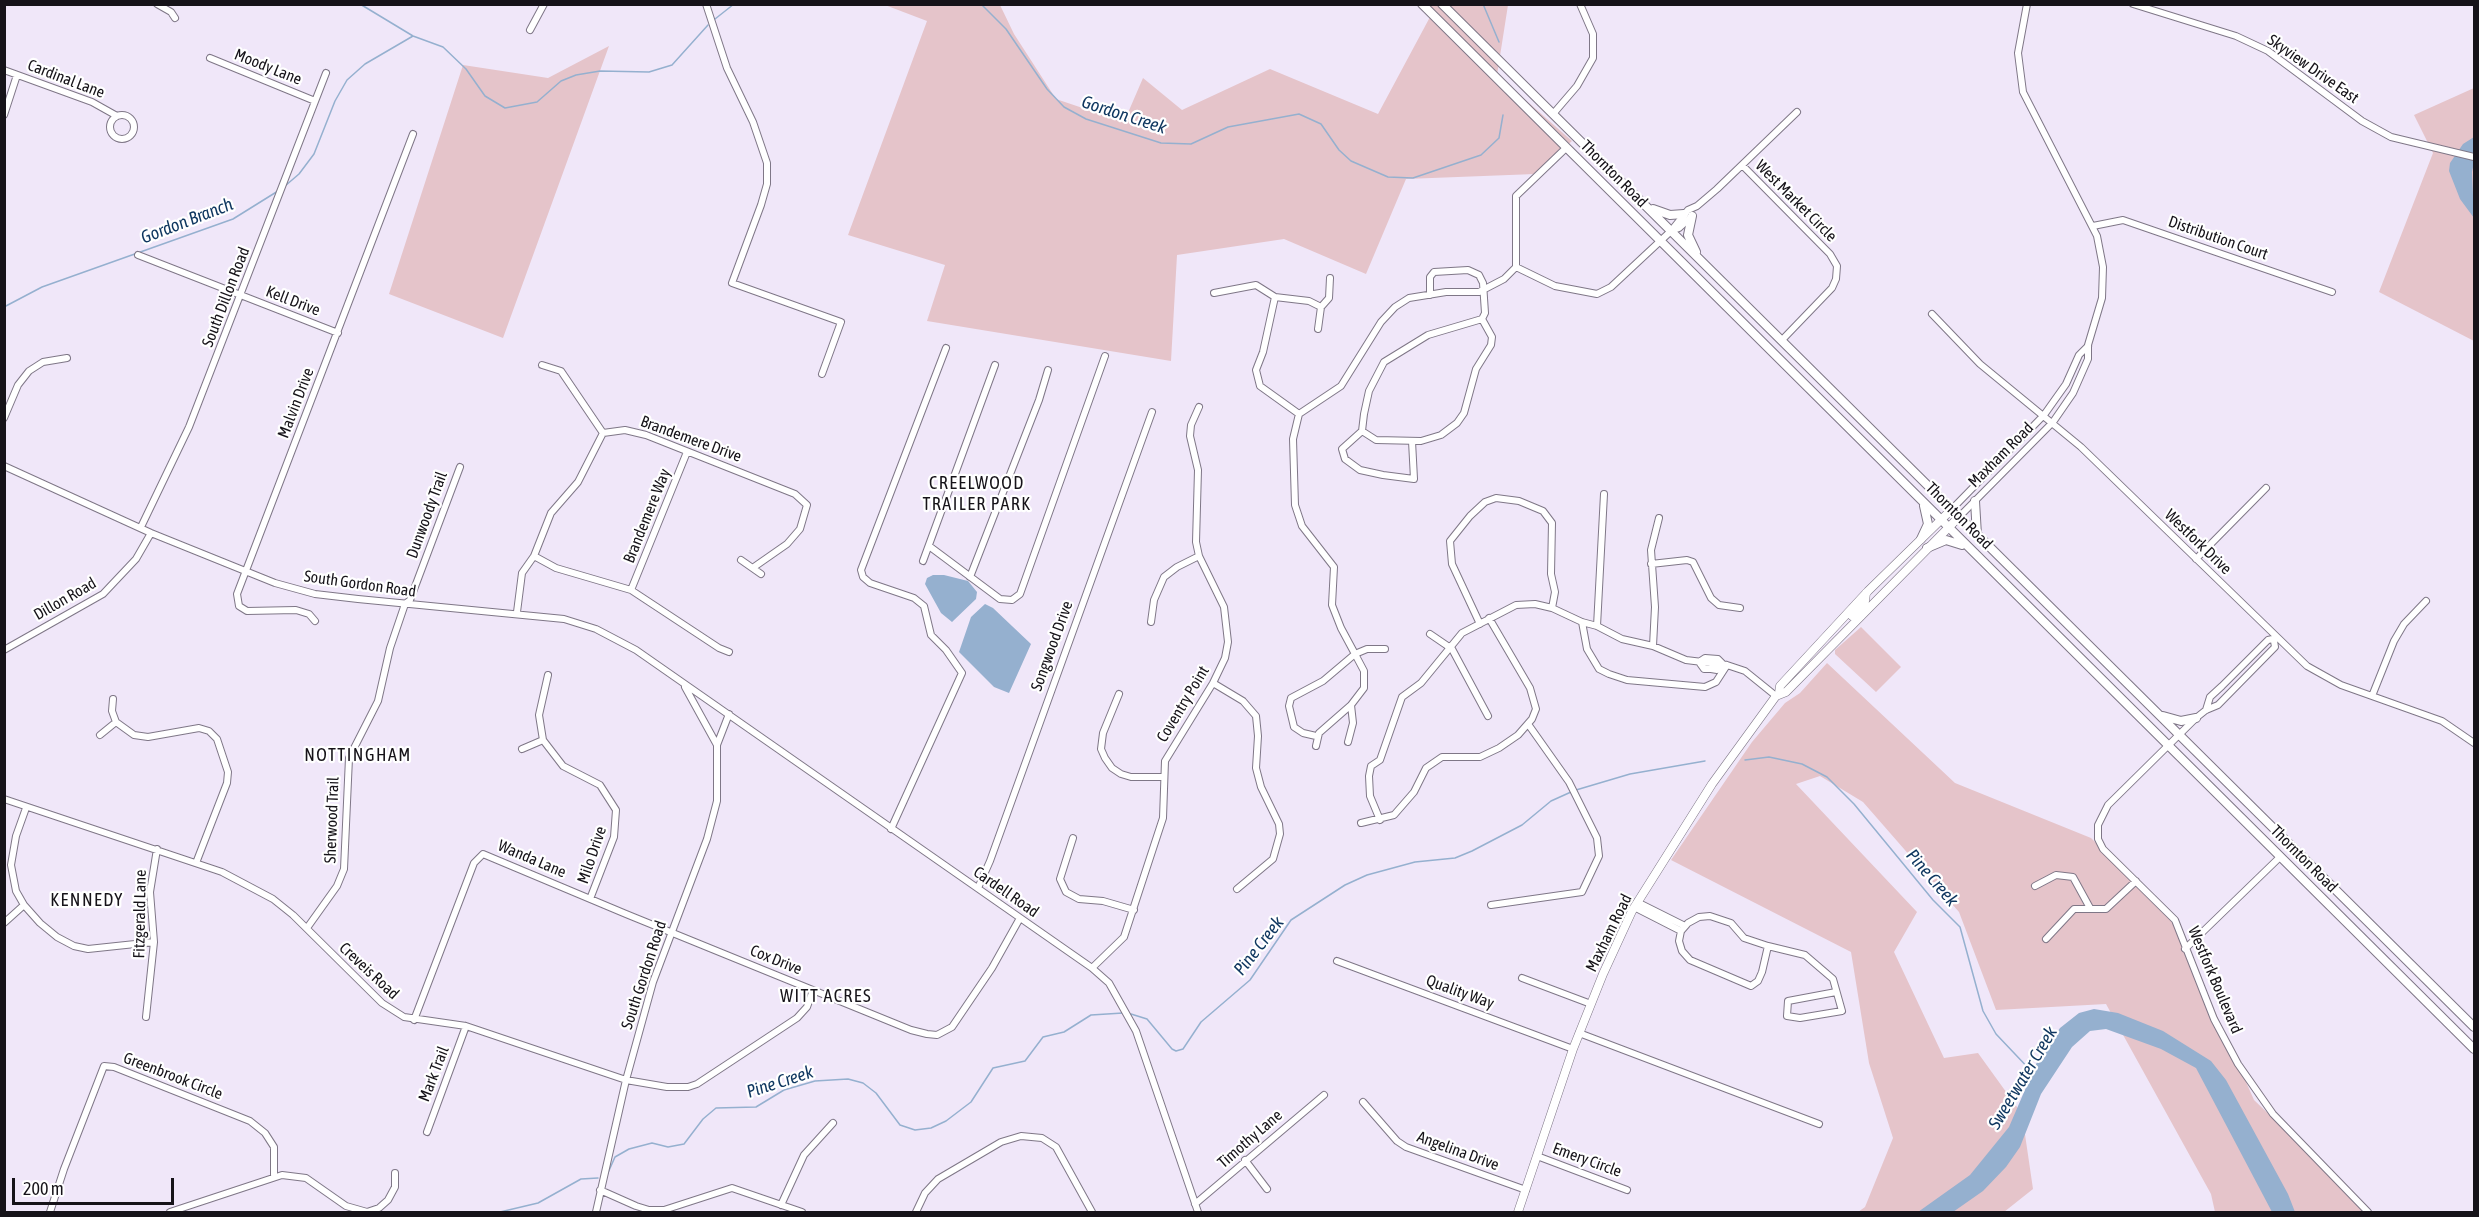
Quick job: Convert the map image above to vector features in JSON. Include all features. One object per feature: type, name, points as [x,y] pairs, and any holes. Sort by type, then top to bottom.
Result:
[{"type":"highway","name":"Thornton Road","points":[[1422,4],[2475,1049]]},
{"type":"highway","name":"Thornton Road","points":[[1442,4],[2475,1027]]},
{"type":"highway","points":[[1643,203],[1670,215],[1688,215],[1688,235],[1702,262]]},
{"type":"highway","points":[[1921,501],[1929,519],[1921,539]]},
{"type":"highway","points":[[1975,501],[1977,535]]},
{"type":"highway","points":[[1927,548],[1946,540],[1972,550]]},
{"type":"highway","points":[[2160,716],[2181,721],[2196,718]]},
{"type":"main road","name":"Maxham Road","points":[[1518,1212],[1573,1049],[1636,905],[1712,784],[1778,695],[1780,686],[1866,593],[1951,510]]},
{"type":"main road","name":"Maxham Road","points":[[1778,695],[1786,692],[1959,517]]},
{"type":"main road","points":[[1837,639],[1841,628],[1865,602],[1866,593]]},
{"type":"street","points":[[158,4],[171,12],[175,18]]},
{"type":"street","points":[[530,30],[544,4]]},
{"type":"street","points":[[706,4],[727,68],[753,122],[767,163],[767,184],[763,199],[732,283],[841,322],[822,374]]},
{"type":"street","points":[[1553,114],[1577,87],[1594,50],[1593,34],[1580,4]]},
{"type":"street","name":"Maxham Road","points":[[1959,517],[2053,422],[2081,377],[2088,359],[2088,345],[2103,287],[2102,256],[2093,226],[2023,92],[2018,53],[2027,4]]},
{"type":"street","name":"Skyview Drive East","points":[[2133,4],[2236,36],[2268,51],[2362,121],[2391,137],[2475,157]]},
{"type":"street","name":"Moody Lane","points":[[210,58],[315,101]]},
{"type":"street","name":"Cardinal Lane","points":[[4,70],[92,102],[117,116],[125,115],[134,122],[134,130],[129,137],[117,139],[111,133],[111,121],[117,116]]},
{"type":"street","name":"South Dillon Road","points":[[141,527],[189,427],[326,73]]},
{"type":"street","points":[[4,115],[17,75]]},
{"type":"street","points":[[1516,267],[1555,286],[1597,294],[1611,287],[1797,112]]},
{"type":"street","name":"Malvin Drive","points":[[315,621],[309,614],[296,610],[254,612],[239,606],[237,594],[412,134]]},
{"type":"street","points":[[1385,649],[1367,649],[1355,654],[1323,681],[1291,698],[1289,706],[1294,727],[1303,733],[1316,735],[1351,705],[1364,688],[1364,671],[1355,654],[1341,628],[1332,605],[1334,567],[1302,526],[1295,505],[1293,438],[1299,414],[1341,386],[1381,322],[1395,307],[1409,298],[1483,291],[1504,279],[1516,267],[1516,196],[1566,148]]},
{"type":"street","name":"West Market Circle","points":[[1742,165],[1830,254],[1837,266],[1836,279],[1832,288],[1782,340]]},
{"type":"street","name":"Distribution Court","points":[[2093,226],[2123,220],[2332,292]]},
{"type":"street","name":"Kell Drive","points":[[138,255],[338,333]]},
{"type":"street","points":[[1412,441],[1414,478],[1360,470],[1346,459],[1342,449],[1362,431],[1370,391],[1384,362],[1428,335],[1482,319],[1485,313],[1479,275],[1468,270],[1434,272],[1430,277],[1430,295]]},
{"type":"street","points":[[1318,329],[1321,307],[1329,298],[1330,278]]},
{"type":"street","points":[[1214,293],[1256,285],[1275,297],[1303,299],[1321,307]]},
{"type":"street","points":[[1275,297],[1263,352],[1256,370],[1260,386],[1299,414]]},
{"type":"street","name":"Westfork Drive","points":[[1932,314],[1980,364],[2017,397],[2053,422],[2196,559],[2275,639],[2318,673],[2372,696],[2442,721],[2475,743]]},
{"type":"street","points":[[1362,431],[1376,440],[1412,441],[1441,435],[1457,423],[1464,413],[1476,369],[1491,345],[1492,337],[1482,319]]},
{"type":"street","name":"Maxham Road","points":[[1951,510],[2044,415],[2066,384],[2079,355],[2088,345]]},
{"type":"street","points":[[891,829],[962,673],[931,635],[924,606],[914,598],[870,583],[863,577],[861,570],[946,348]]},
{"type":"street","points":[[929,546],[1000,599],[1012,600],[1020,594],[1105,356]]},
{"type":"street","points":[[4,418],[18,386],[29,371],[43,362],[67,358]]},
{"type":"street","points":[[517,612],[522,573],[534,556],[551,513],[578,482],[603,432],[561,371],[542,365]]},
{"type":"street","points":[[923,561],[995,365]]},
{"type":"street","points":[[970,577],[1039,400],[1048,370]]},
{"type":"street","name":"Coventry Point","points":[[1092,968],[1124,937],[1163,818],[1164,777],[1170,751],[1214,683],[1225,658],[1228,626],[1224,607],[1199,556],[1196,542],[1198,470],[1190,436],[1191,425],[1199,407]]},
{"type":"street","name":"Songwood Drive","points":[[978,888],[990,861],[1152,412]]},
{"type":"street","name":"Brandemere Drive","points":[[603,432],[626,430],[795,494],[807,505],[803,521],[788,544],[754,567]]},
{"type":"street","name":"Brandemere Way","points":[[631,590],[687,452]]},
{"type":"street","name":"South Gordon Road","points":[[4,466],[245,573],[315,594],[405,604],[517,612],[564,619],[596,629],[636,650],[683,684]]},
{"type":"street","name":"Dunwoody Trail","points":[[405,604],[410,600],[460,467]]},
{"type":"street","points":[[2196,559],[2266,488]]},
{"type":"street","points":[[1598,626],[1604,494]]},
{"type":"street","points":[[1480,624],[1452,564],[1450,541],[1452,534],[1470,516],[1485,502],[1496,498],[1519,501],[1543,511],[1552,523],[1551,574],[1555,592],[1551,608]]},
{"type":"street","points":[[1653,646],[1655,607],[1651,564],[1659,518]]},
{"type":"street","name":"Dillon Road","points":[[4,650],[103,594],[136,559],[151,533]]},
{"type":"street","points":[[534,556],[556,568],[631,590],[718,648],[729,652]]},
{"type":"street","points":[[1150,622],[1154,600],[1164,577],[1177,567],[1199,556]]},
{"type":"street","points":[[741,560],[761,574]]},
{"type":"street","points":[[1651,564],[1687,560],[1693,562],[1711,598],[1719,605],[1740,608]]},
{"type":"street","points":[[2372,696],[2394,641],[2404,624],[2426,601]]},
{"type":"street","name":"Sherwood Trail","points":[[307,928],[338,886],[344,869],[349,758],[378,701],[390,648],[405,604]]},
{"type":"street","points":[[1380,820],[1370,796],[1369,776],[1371,766],[1380,760],[1402,697],[1421,683],[1452,649],[1462,633],[1516,605],[1535,604],[1551,608],[1582,622],[1598,626],[1622,639],[1653,646],[1698,662],[1704,669],[1718,670],[1725,664]]},
{"type":"street","points":[[1361,823],[1394,815],[1414,792],[1426,768],[1442,757],[1480,757],[1499,748],[1528,724],[1536,709],[1530,688],[1489,618]]},
{"type":"street","points":[[1582,622],[1587,649],[1599,669],[1627,680],[1705,687],[1716,682],[1725,664]]},
{"type":"street","points":[[1430,634],[1452,649],[1488,716]]},
{"type":"street","name":"Westfork Boulevard","points":[[2206,710],[2210,698],[2237,670],[2268,640],[2275,639],[2275,647],[2218,705],[2206,710],[2196,718],[2108,805],[2098,825],[2098,839],[2103,849],[2175,920],[2214,1019],[2243,1071],[2273,1114],[2368,1212]]},
{"type":"street","points":[[1698,662],[1705,658],[1718,659],[1745,671],[1778,695]]},
{"type":"street","name":"Milo Drive","points":[[548,675],[538,715],[543,740],[563,766],[600,785],[616,810],[614,837],[590,899]]},
{"type":"street","points":[[1214,683],[1243,701],[1256,717],[1258,736],[1256,768],[1261,787],[1279,824],[1280,834],[1273,859],[1237,889]]},
{"type":"street","points":[[683,684],[717,744]]},
{"type":"street","name":"Cardell Road","points":[[683,684],[1092,968],[1108,983],[1118,996],[1132,1023],[1198,1212]]},
{"type":"street","points":[[1119,694],[1103,733],[1101,749],[1105,758],[1112,768],[1121,774],[1131,777],[1164,777]]},
{"type":"street","points":[[113,699],[112,711],[116,722],[134,735],[148,737],[199,728],[209,731],[217,739],[228,772],[227,783],[196,863]]},
{"type":"street","points":[[1348,742],[1353,723],[1351,705]]},
{"type":"street","name":"South Gordon Road","points":[[596,1212],[653,982],[707,839],[717,801],[717,744],[729,714]]},
{"type":"street","points":[[100,735],[116,722]]},
{"type":"street","points":[[1491,905],[1582,892],[1599,856],[1597,838],[1569,782],[1528,724]]},
{"type":"street","points":[[1316,735],[1316,746]]},
{"type":"street","points":[[522,749],[543,740]]},
{"type":"street","name":"Creveis Road","points":[[4,799],[222,872],[273,899],[307,928],[382,1004],[396,1013],[414,1020],[466,1026],[627,1080],[667,1087],[688,1087],[697,1084],[797,1018],[807,1007],[813,990]]},
{"type":"street","points":[[26,808],[16,836],[11,865],[16,891],[24,906],[57,938],[74,946],[88,949],[154,942]]},
{"type":"street","points":[[1073,838],[1060,879],[1066,892],[1079,899],[1103,901],[1134,910]]},
{"type":"street","name":"Fitzgerald Lane","points":[[146,1017],[154,942],[150,892],[157,849]]},
{"type":"street","name":"Wanda Lane","points":[[414,1020],[474,863],[483,854],[671,932]]},
{"type":"street","points":[[2185,949],[2280,857]]},
{"type":"street","points":[[2035,886],[2056,875],[2073,877],[2090,908]]},
{"type":"street","points":[[2046,939],[2074,909],[2106,909],[2136,881]]},
{"type":"street","points":[[1636,905],[1683,928]]},
{"type":"street","points":[[4,923],[24,906]]},
{"type":"street","points":[[1683,928],[1699,917],[1721,918],[1738,928],[1744,938],[1805,955],[1833,979],[1842,1011],[1800,1018],[1787,1016],[1788,1001],[1836,992]]},
{"type":"street","name":"Cox Drive","points":[[671,932],[911,1030],[937,1035],[945,1032],[962,1013],[992,969],[1020,918]]},
{"type":"street","points":[[1683,928],[1682,951],[1690,960],[1751,986],[1758,981],[1762,972],[1767,946]]},
{"type":"street","name":"Quality Way","points":[[1337,961],[1573,1049]]},
{"type":"street","points":[[1522,978],[1591,1004]]},
{"type":"street","name":"Mark Trail","points":[[427,1132],[466,1026]]},
{"type":"street","points":[[1579,1034],[1819,1124]]},
{"type":"street","name":"Greenbrook Circle","points":[[50,1212],[104,1066],[114,1067],[260,1127],[274,1147],[273,1175]]},
{"type":"street","name":"Timothy Lane","points":[[1195,1204],[1324,1095]]},
{"type":"street","name":"Angelina Drive","points":[[1363,1102],[1397,1141],[1406,1147],[1526,1190]]},
{"type":"street","points":[[781,1205],[798,1165],[833,1123]]},
{"type":"street","points":[[916,1212],[925,1193],[938,1179],[1001,1142],[1021,1136],[1042,1138],[1056,1147],[1092,1212]]},
{"type":"street","name":"Emery Circle","points":[[1537,1156],[1628,1190]]},
{"type":"street","points":[[1245,1160],[1267,1189]]},
{"type":"street","points":[[170,1212],[273,1175],[297,1175],[306,1178],[346,1206],[367,1212],[379,1208],[388,1200],[395,1187],[395,1173]]},
{"type":"street","points":[[600,1190],[649,1210],[674,1208],[732,1188],[802,1212]]},
{"type":"shaded area","points":[[885,5],[1000,5],[1014,34],[1056,99],[1124,122],[1143,78],[1182,110],[1270,69],[1378,114],[1430,17],[1430,5],[1508,5],[1497,75],[1572,141],[1535,174],[1406,179],[1366,274],[1284,239],[1177,255],[1171,361],[927,321],[945,265],[848,235],[927,21]]},
{"type":"shaded area","points":[[609,46],[503,338],[389,294],[463,65],[548,78]]},
{"type":"shaded area","points":[[2474,88],[2474,341],[2379,292],[2433,153],[2414,115]]},
{"type":"shaded area","points":[[1861,627],[1901,667],[1876,692],[1835,654],[1835,650]]},
{"type":"shaded area","points":[[1827,663],[1955,783],[2091,838],[2176,923],[2254,1100],[2371,1212],[2215,1212],[2211,1194],[2106,1004],[1996,1010],[1959,912],[1863,802],[1820,776],[1796,784],[1917,912],[1894,952],[1944,1058],[1978,1053],[2022,1114],[2033,1189],[2004,1212],[1858,1212],[1865,1207],[1893,1138],[1869,1063],[1851,952],[1671,860],[1752,742],[1785,703],[1800,693]]},
{"type":"water","points":[[2474,137],[2472,172],[2474,218],[2460,199],[2449,171],[2450,163],[2463,144]]},
{"type":"water","points":[[933,575],[944,575],[968,581],[977,592],[976,599],[952,622],[941,613],[925,584],[927,578]]},
{"type":"water","points":[[985,604],[993,608],[1031,644],[1009,693],[994,687],[959,652],[971,617]]},
{"type":"water","points":[[2094,1009],[2118,1013],[2163,1031],[2211,1061],[2226,1080],[2288,1194],[2295,1212],[2272,1212],[2196,1068],[2161,1049],[2106,1029],[2090,1031],[2072,1047],[2041,1094],[2020,1147],[2006,1167],[1983,1191],[1953,1212],[1918,1212],[1970,1175],[2009,1127],[2037,1062],[2060,1028],[2079,1013]]},
{"type":"waterway","name":"Gordon Creek","points":[[360,4],[413,36],[443,47],[466,69],[485,96],[505,108],[537,102],[561,81],[576,75],[600,71],[649,72],[672,65],[708,25]]},
{"type":"waterway","name":"Gordon Creek","points":[[715,19],[734,4]]},
{"type":"waterway","name":"Gordon Creek","points":[[981,4],[1006,29],[1047,89],[1064,107],[1086,119],[1161,143],[1191,144],[1228,127],[1299,114],[1321,124],[1339,150],[1351,161],[1388,177],[1413,178],[1481,155],[1499,138],[1503,115]]},
{"type":"waterway","name":"Gordon Creek","points":[[1483,4],[1499,42]]},
{"type":"waterway","name":"Gordon Branch","points":[[285,186],[299,174],[314,154],[335,101],[347,80],[365,64],[413,36]]},
{"type":"waterway","name":"Gordon Branch","points":[[4,307],[42,287],[233,219],[278,191]]},
{"type":"waterway","name":"Pine Creek","points":[[1745,760],[1769,757],[1802,764],[1827,777],[1854,804],[1933,900],[1960,927],[1983,1011],[1996,1034],[2033,1073]]},
{"type":"waterway","name":"Pine Creek","points":[[1576,790],[1630,774],[1705,761]]},
{"type":"waterway","name":"Pine Creek","points":[[1131,1014],[1147,1019],[1172,1049],[1176,1051],[1183,1049],[1201,1022],[1250,980],[1291,920],[1345,885],[1367,875],[1415,862],[1455,858],[1472,851],[1522,825],[1551,801],[1571,792]]},
{"type":"waterway","name":"Pine Creek","points":[[607,1175],[615,1157],[629,1149],[652,1143],[668,1147],[684,1144],[703,1119],[716,1108],[756,1107],[784,1090],[815,1081],[848,1079],[863,1083],[876,1093],[900,1125],[915,1130],[931,1128],[946,1121],[971,1102],[993,1068],[1025,1061],[1043,1037],[1064,1032],[1091,1015],[1123,1013]]},
{"type":"waterway","name":"Pine Creek","points":[[500,1212],[538,1203],[581,1179],[598,1178]]},
{"type":"district","name":"CREELWOOD TRAILER PARK","points":[[977,493]]},
{"type":"district","name":"NOTTINGHAM","points":[[358,755]]},
{"type":"district","name":"KENNEDY","points":[[87,900]]},
{"type":"district","name":"WITT ACRES","points":[[826,996]]},
{"type":"water label","name":"Sweetwater Creek","points":[[2023,1078]]}]
